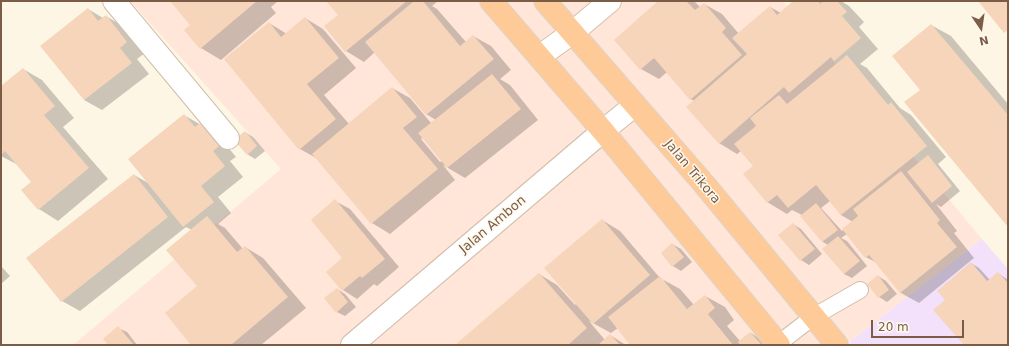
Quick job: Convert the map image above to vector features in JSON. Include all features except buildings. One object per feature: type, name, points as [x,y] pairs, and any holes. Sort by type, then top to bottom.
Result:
[{"type":"highway","points":[[491,1],[540,56],[603,131],[778,344]]},
{"type":"highway","name":"Jalan Trikora","points":[[545,1],[704,184],[837,345]]},
{"type":"street","points":[[114,1],[228,138]]},
{"type":"street","points":[[540,56],[572,33],[610,1]]},
{"type":"street","name":"Jalan Ambon","points":[[352,345],[635,105]]},
{"type":"lane","points":[[778,344],[813,317],[860,290]]},
{"type":"shaded area","points":[[130,1],[783,1],[982,239],[845,345],[73,345],[281,169]]},
{"type":"shaded area","points":[[982,239],[1008,269],[1008,345],[851,345],[849,342]]}]
